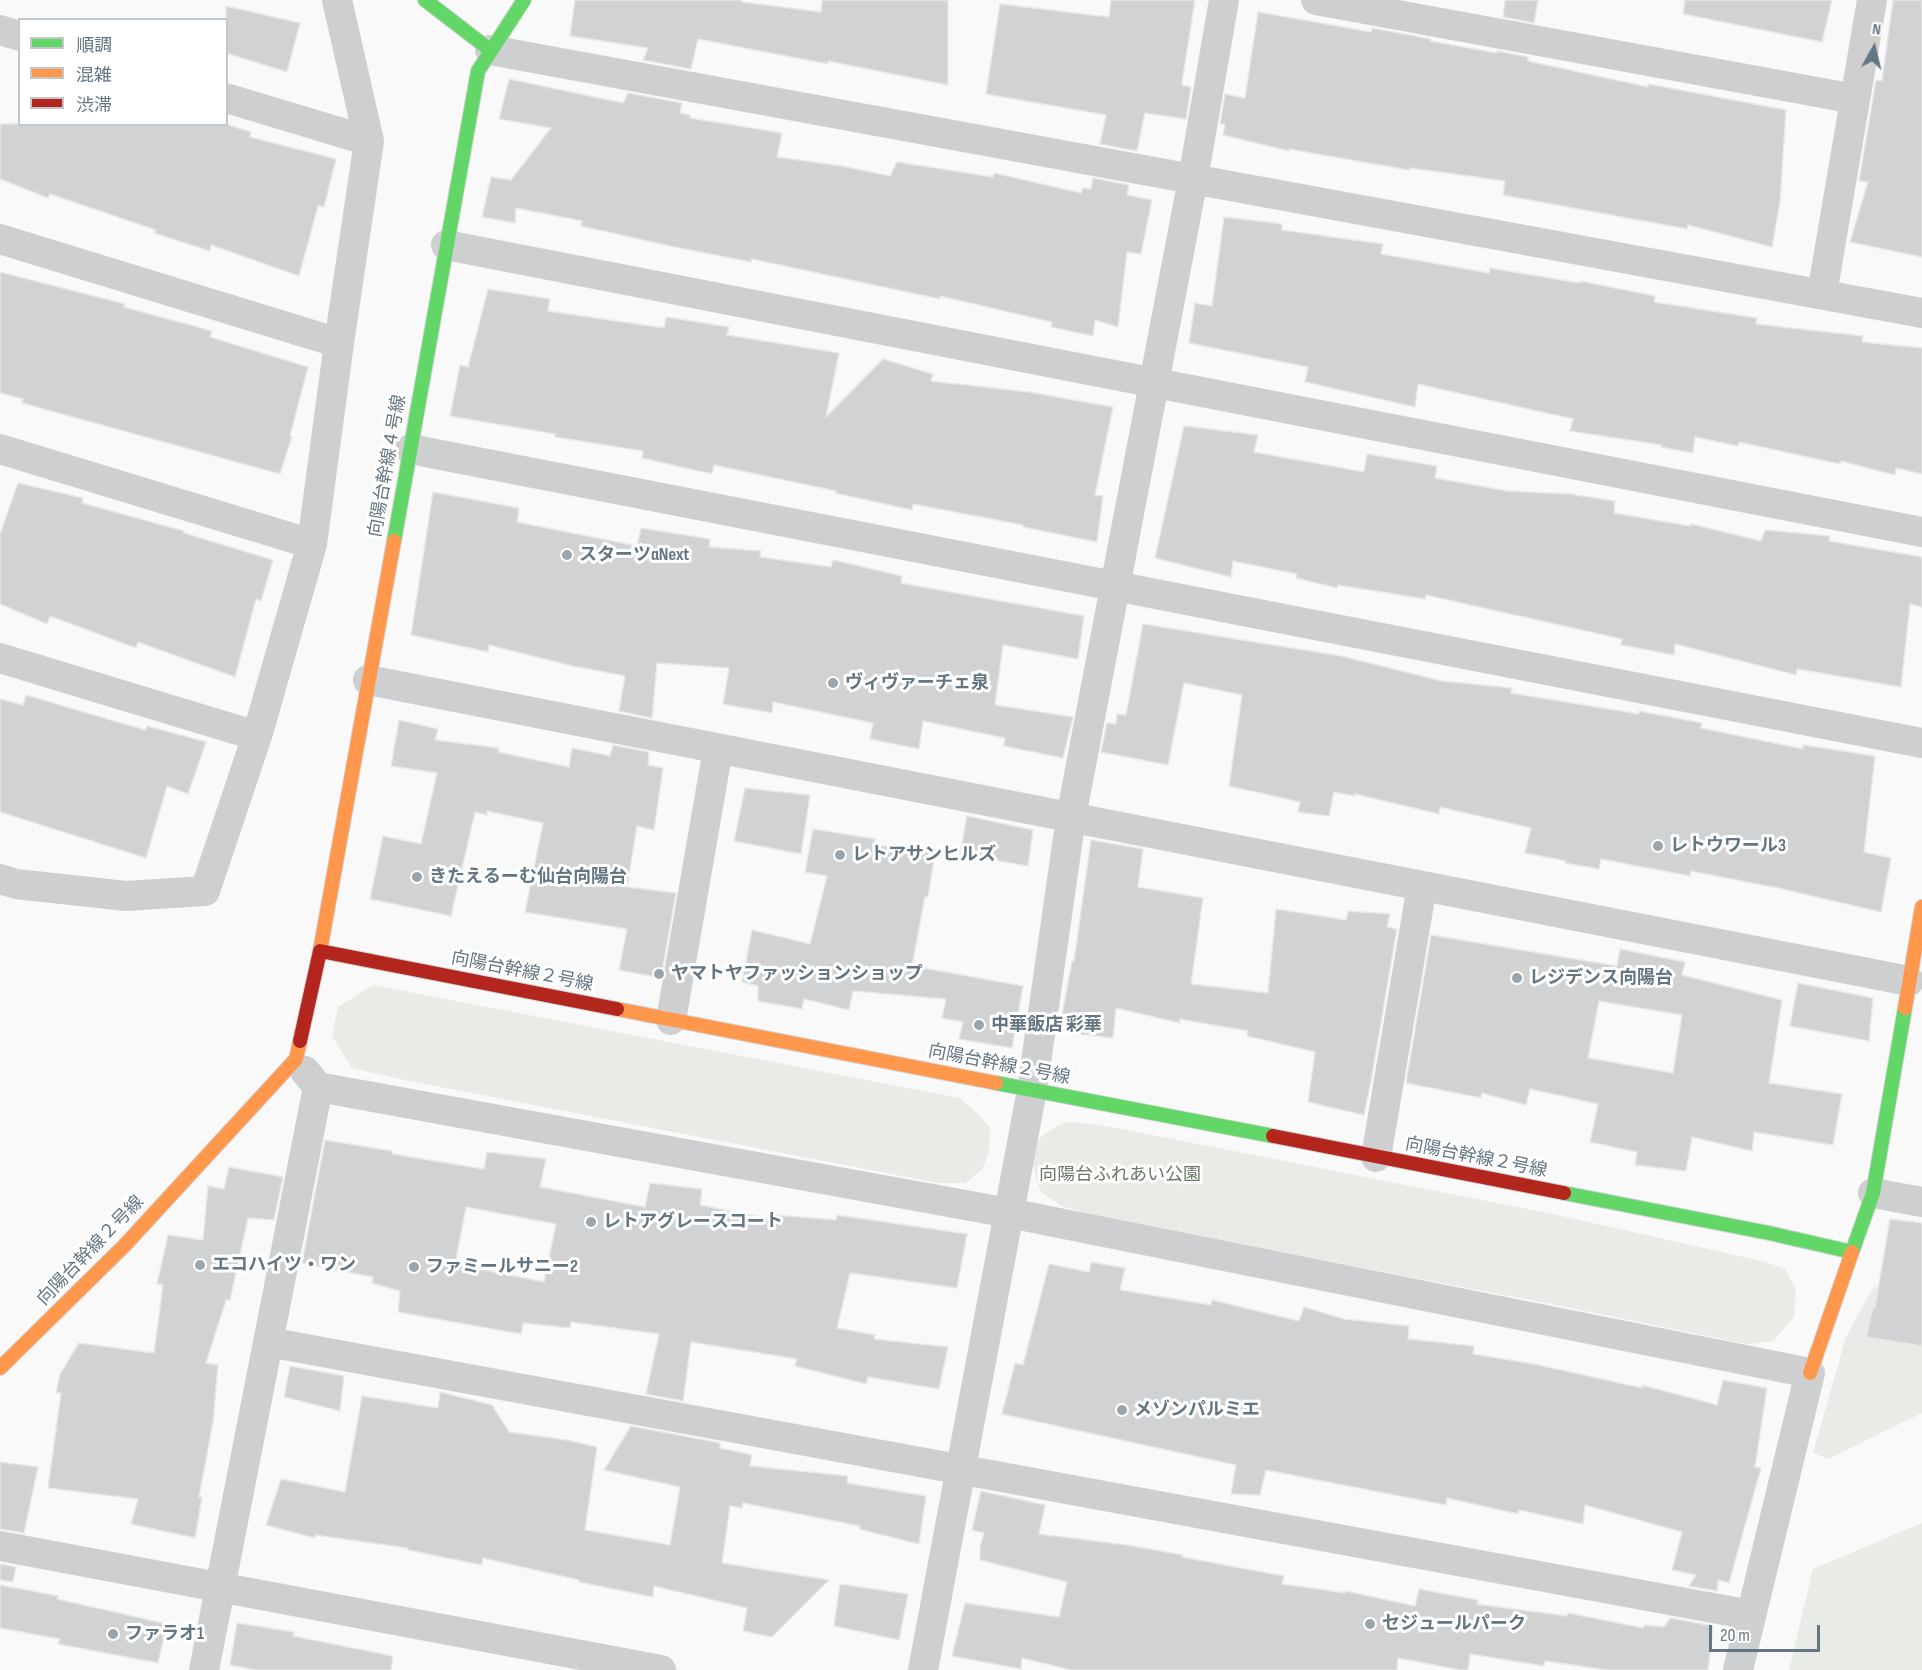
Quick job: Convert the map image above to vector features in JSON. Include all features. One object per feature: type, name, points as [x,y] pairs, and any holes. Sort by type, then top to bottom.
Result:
[{"type":"street","points":[[0,879],[16,884],[126,896],[205,891],[257,736],[312,544],[369,141],[337,0]]},
{"type":"street","points":[[425,0],[490,50],[1922,313]]},
{"type":"street","name":"向陽台幹線４号線","points":[[320,951],[478,70],[524,0]]},
{"type":"street","points":[[923,1670],[1032,1090],[1071,817],[1224,0]]},
{"type":"street","points":[[1316,0],[1855,99]]},
{"type":"street","points":[[1822,294],[1872,0]]},
{"type":"street","points":[[0,30],[18,35]]},
{"type":"street","points":[[228,99],[369,141]]},
{"type":"street","points":[[0,239],[339,343]]},
{"type":"street","points":[[446,245],[1922,532]]},
{"type":"street","points":[[0,449],[312,544]]},
{"type":"street","points":[[410,449],[1922,743]]},
{"type":"street","points":[[0,658],[257,736]]},
{"type":"street","points":[[368,680],[1909,981]]},
{"type":"street","points":[[671,1020],[718,748]]},
{"type":"street","points":[[1376,1157],[1422,886]]},
{"type":"street","points":[[1738,1670],[1810,1373],[1873,1193],[1922,907]]},
{"type":"street","points":[[320,951],[296,1059],[318,1087],[1009,1213],[1810,1373]]},
{"type":"street","name":"向陽台幹線２号線","points":[[320,951],[1768,1233],[1852,1252]]},
{"type":"street","name":"向陽台幹線２号線","points":[[0,1368],[125,1245],[296,1059]]},
{"type":"street","points":[[204,1670],[318,1087]]},
{"type":"street","points":[[1873,1193],[1922,1202]]},
{"type":"street","points":[[268,1342],[1751,1615]]},
{"type":"street","points":[[0,1546],[662,1670]]},
{"type":"green space","name":"向陽台ふれあい公園","points":[[373,985],[960,1098],[990,1128],[989,1150],[983,1168],[966,1183],[938,1183],[352,1068],[332,1036],[338,1007]]},
{"type":"green space","name":"向陽台ふれあい公園","points":[[1069,1122],[1101,1125],[1553,1214],[1766,1262],[1785,1269],[1796,1289],[1794,1317],[1773,1341],[1747,1344],[1106,1219],[1062,1206],[1041,1192],[1035,1175],[1032,1153],[1040,1138],[1056,1126]]},
{"type":"green space","points":[[1873,1287],[1922,1296],[1922,1413],[1828,1459],[1813,1453],[1846,1337]]},
{"type":"green space","points":[[1922,1523],[1922,1670],[1789,1670],[1813,1569]]},
{"type":"building","points":[[575,0],[742,0],[742,2],[821,12],[822,0],[948,0],[948,85],[828,61],[828,64],[698,39],[691,69],[643,60],[648,48],[570,36]]},
{"type":"building","points":[[1111,0],[1195,0],[1182,82],[1182,85],[1191,87],[1186,119],[1145,113],[1137,151],[1100,144],[1106,115],[986,94],[1000,4],[1109,17]]},
{"type":"building","points":[[1505,0],[1538,0],[1534,23],[1503,17]]},
{"type":"building","points":[[1685,0],[1832,0],[1822,42],[1683,14]]},
{"type":"building","points":[[1893,0],[1922,0],[1922,257],[1850,242],[1868,182],[1859,181],[1876,80],[1882,81]]},
{"type":"building","points":[[226,6],[300,23],[287,72],[228,54],[228,18],[226,18]]},
{"type":"building","points":[[1258,12],[1371,32],[1372,28],[1431,39],[1430,41],[1497,53],[1497,51],[1528,57],[1528,61],[1648,87],[1648,84],[1786,110],[1780,202],[1772,247],[1688,225],[1687,229],[1503,195],[1505,181],[1410,168],[1409,170],[1289,149],[1289,151],[1223,135],[1225,124],[1220,124],[1225,94],[1245,98]]},
{"type":"building","points":[[509,79],[623,103],[628,93],[682,103],[680,113],[690,115],[690,118],[782,133],[777,157],[842,166],[890,176],[897,162],[993,177],[994,173],[1081,193],[1083,188],[1091,189],[1093,178],[1129,185],[1127,195],[1152,200],[1141,254],[1127,252],[1118,327],[1095,320],[1093,336],[1051,327],[1052,322],[940,296],[940,299],[752,259],[751,262],[670,246],[581,226],[582,221],[516,208],[515,223],[482,217],[491,177],[511,180],[551,128],[499,119]]},
{"type":"building","points":[[0,124],[18,124],[18,126],[228,125],[251,132],[250,137],[336,159],[324,207],[318,206],[299,276],[211,245],[210,251],[154,233],[156,230],[50,194],[48,198],[0,179]]},
{"type":"building","points":[[1224,217],[1282,224],[1282,230],[1383,244],[1381,254],[1489,273],[1490,268],[1580,283],[1580,281],[1655,296],[1654,302],[1757,318],[1756,324],[1863,336],[1862,342],[1922,348],[1922,474],[1896,468],[1895,475],[1841,461],[1840,464],[1739,442],[1738,446],[1695,437],[1693,453],[1661,447],[1662,445],[1570,431],[1573,419],[1418,384],[1415,407],[1305,382],[1308,367],[1189,343],[1195,303],[1212,306]]},
{"type":"building","points":[[0,272],[125,304],[124,307],[212,331],[210,337],[308,367],[290,436],[292,437],[280,474],[22,403],[23,399],[0,393]]},
{"type":"building","points":[[488,289],[550,299],[548,311],[664,328],[666,317],[729,327],[727,335],[839,353],[826,417],[883,359],[933,374],[931,381],[1029,392],[1113,407],[1095,495],[1103,496],[1097,542],[913,504],[912,510],[714,465],[712,474],[642,458],[643,451],[555,437],[555,434],[450,416],[460,365],[468,367]]},
{"type":"building","points":[[1184,426],[1258,435],[1254,452],[1364,472],[1367,454],[1437,466],[1435,478],[1508,491],[1570,494],[1615,501],[1614,513],[1690,526],[1691,524],[1761,541],[1765,530],[1830,536],[1829,541],[1922,557],[1922,607],[1910,604],[1901,687],[1797,669],[1796,675],[1675,644],[1674,655],[1621,645],[1622,639],[1426,595],[1425,599],[1338,585],[1337,588],[1296,578],[1297,574],[1233,561],[1231,577],[1155,558]]},
{"type":"building","points":[[18,483],[83,498],[82,503],[184,531],[184,533],[273,560],[261,601],[256,599],[235,677],[138,642],[136,648],[50,616],[47,624],[0,604],[0,534]]},
{"type":"building","points":[[433,492],[519,508],[517,522],[637,546],[641,528],[710,539],[709,547],[761,551],[760,557],[831,567],[833,560],[902,576],[901,583],[1084,616],[1078,659],[1003,645],[995,705],[1073,717],[1063,758],[1004,746],[1005,738],[923,721],[919,749],[870,739],[873,723],[773,702],[772,713],[723,704],[729,668],[657,663],[652,718],[619,711],[625,676],[573,666],[489,645],[488,652],[411,635]]},
{"type":"building","points":[[1143,624],[1341,656],[1442,681],[1512,688],[1511,693],[1639,714],[1639,711],[1702,723],[1701,728],[1803,749],[1803,745],[1875,756],[1864,852],[1891,858],[1881,912],[1691,871],[1690,876],[1601,859],[1599,869],[1565,863],[1566,861],[1525,853],[1531,828],[1440,807],[1439,814],[1355,794],[1355,796],[1334,792],[1329,816],[1298,812],[1300,802],[1229,786],[1242,695],[1184,683],[1168,765],[1101,752],[1107,723],[1116,724],[1117,714],[1126,715]]},
{"type":"building","points":[[26,695],[145,730],[147,726],[206,742],[188,794],[167,786],[146,858],[0,812],[0,699],[23,705]]},
{"type":"building","points":[[399,720],[438,729],[435,740],[499,748],[498,752],[569,767],[572,748],[610,756],[613,745],[649,752],[648,765],[663,768],[654,830],[637,826],[627,887],[676,893],[661,978],[619,970],[627,929],[525,912],[543,823],[487,811],[487,815],[475,812],[451,916],[370,899],[383,836],[421,844],[437,773],[391,766]]},
{"type":"building","points":[[745,788],[810,795],[801,854],[734,841]]},
{"type":"building","points":[[967,816],[1033,830],[1028,866],[960,854]]},
{"type":"building","points":[[813,829],[875,839],[874,845],[935,853],[928,897],[925,897],[912,966],[1023,986],[1012,1048],[959,1039],[963,1022],[942,1018],[946,999],[853,991],[849,1010],[804,999],[802,1009],[758,1001],[758,986],[742,982],[752,930],[810,944],[827,876],[805,872]]},
{"type":"building","points":[[1091,840],[1143,849],[1138,887],[1203,898],[1191,984],[1268,993],[1276,909],[1346,920],[1348,911],[1390,914],[1387,927],[1397,929],[1364,1115],[1308,1102],[1315,1052],[1247,1036],[1248,1031],[1180,1019],[1180,1023],[1116,1008],[1113,1038],[1078,1034],[1080,1022],[1062,1015],[1072,961],[1074,961]]},
{"type":"building","points":[[1431,935],[1617,966],[1620,949],[1685,962],[1682,975],[1782,1000],[1769,1083],[1842,1094],[1833,1145],[1754,1132],[1752,1151],[1692,1137],[1686,1171],[1635,1165],[1637,1152],[1590,1142],[1598,1104],[1530,1089],[1526,1105],[1482,1093],[1481,1098],[1406,1083]],"holes":[[[1599,1001],[1682,1015],[1673,1073],[1588,1058]]]},
{"type":"building","points":[[1798,983],[1873,998],[1869,1041],[1790,1026]]},
{"type":"building","points":[[325,1140],[484,1169],[487,1152],[546,1159],[540,1187],[645,1207],[650,1183],[702,1189],[700,1205],[774,1220],[775,1215],[836,1220],[837,1215],[967,1234],[957,1288],[850,1273],[837,1328],[875,1335],[874,1339],[948,1347],[939,1389],[868,1377],[866,1384],[795,1366],[797,1359],[691,1342],[683,1401],[646,1394],[659,1334],[571,1322],[570,1328],[523,1323],[521,1334],[398,1312],[400,1291],[372,1283],[373,1277],[302,1263]],"holes":[[[466,1207],[556,1224],[544,1282],[455,1264]]]},
{"type":"building","points":[[229,1167],[283,1177],[274,1220],[248,1218],[230,1300],[226,1300],[206,1363],[218,1365],[213,1422],[199,1497],[202,1497],[195,1538],[131,1524],[138,1499],[48,1488],[61,1393],[56,1393],[60,1374],[79,1343],[154,1353],[163,1285],[157,1284],[168,1235],[203,1240],[208,1186],[224,1189]]},
{"type":"building","points":[[1890,1219],[1922,1223],[1922,1346],[1866,1337],[1873,1307],[1875,1307]]},
{"type":"building","points":[[1091,1262],[1125,1268],[1120,1290],[1211,1305],[1212,1300],[1299,1321],[1304,1307],[1344,1319],[1409,1326],[1408,1339],[1474,1346],[1473,1354],[1534,1364],[1642,1388],[1642,1385],[1717,1405],[1723,1380],[1767,1388],[1755,1467],[1761,1468],[1729,1583],[1718,1580],[1717,1591],[1689,1586],[1696,1575],[1672,1570],[1682,1532],[1585,1505],[1583,1524],[1519,1510],[1518,1514],[1447,1498],[1446,1505],[1266,1470],[1260,1495],[1231,1494],[1236,1465],[1002,1414],[1015,1363],[1023,1365],[1049,1264],[1089,1272]]},
{"type":"building","points":[[290,1366],[344,1376],[340,1411],[284,1397]]},
{"type":"building","points":[[440,1392],[492,1405],[509,1432],[567,1440],[597,1447],[585,1530],[670,1545],[680,1487],[604,1470],[631,1426],[720,1443],[720,1448],[752,1455],[750,1466],[848,1476],[847,1483],[926,1496],[919,1544],[859,1529],[860,1526],[743,1503],[742,1508],[730,1506],[722,1563],[829,1580],[772,1637],[743,1631],[747,1608],[654,1586],[653,1597],[579,1582],[579,1580],[483,1558],[482,1565],[408,1550],[408,1548],[315,1535],[315,1538],[266,1525],[281,1479],[345,1492],[362,1396],[438,1408]]},
{"type":"building","points":[[0,1462],[38,1467],[24,1533],[0,1529]]},
{"type":"building","points":[[981,1491],[1045,1505],[1039,1534],[1127,1545],[1183,1555],[1182,1557],[1284,1576],[1282,1584],[1346,1593],[1346,1591],[1415,1606],[1419,1589],[1478,1600],[1477,1604],[1567,1616],[1568,1613],[1643,1628],[1644,1625],[1664,1627],[1670,1618],[1713,1626],[1708,1670],[1608,1670],[1545,1661],[1544,1666],[1470,1654],[1468,1670],[1398,1658],[1397,1670],[1071,1670],[1022,1658],[1021,1669],[952,1656],[965,1603],[1059,1617],[1067,1582],[980,1560],[980,1547],[984,1533],[972,1530]]},
{"type":"building","points":[[0,1564],[16,1567],[13,1582],[0,1580]]},
{"type":"building","points":[[840,1584],[908,1594],[899,1640],[834,1626]]},
{"type":"building","name":"ファラオ1","points":[[0,1585],[58,1596],[57,1599],[167,1624],[158,1663],[58,1644],[60,1639],[0,1628]]},
{"type":"building","points":[[237,1623],[294,1632],[293,1636],[393,1656],[391,1670],[256,1670],[230,1665]]},
{"type":"traffic: fast","points":[[425,0],[490,50]]},
{"type":"traffic: fast","points":[[394,541],[478,71],[524,0]]},
{"type":"traffic: fast","points":[[1564,1193],[1769,1233],[1852,1252],[1873,1193],[1905,1008]]},
{"type":"traffic: fast","points":[[996,1083],[1273,1136]]},
{"type":"traffic: slow","points":[[320,951],[394,541]]},
{"type":"traffic: slow","points":[[1905,1008],[1922,907]]},
{"type":"traffic: slow","points":[[617,1009],[996,1083]]},
{"type":"traffic: slow","points":[[0,1368],[125,1245],[296,1059],[300,1041]]},
{"type":"traffic: slow","points":[[1810,1373],[1852,1252]]},
{"type":"traffic: jam","points":[[300,1041],[320,951],[617,1009]]},
{"type":"traffic: jam","points":[[1273,1136],[1564,1193]]},
{"type":"place","name":"スターツαNext","points":[[567,555]]},
{"type":"place","name":"ヴィヴァーチェ泉","points":[[833,683]]},
{"type":"place","name":"レトウワール3","points":[[1658,846]]},
{"type":"place","name":"レトアサンヒルズ","points":[[840,855]]},
{"type":"place","name":"きたえるーむ仙台向陽台","points":[[417,877]]},
{"type":"place","name":"ヤマトヤファッションショップ","points":[[659,974]]},
{"type":"place","name":"レジデンス向陽台","points":[[1517,978]]},
{"type":"place","name":"中華飯店 彩華","points":[[979,1025]]},
{"type":"place","name":"レトアグレースコート","points":[[591,1222]]},
{"type":"place","name":"エコハイツ・ワン","points":[[200,1265]]},
{"type":"place","name":"ファミールサニー2","points":[[414,1267]]},
{"type":"place","name":"メゾンパルミエ","points":[[1122,1410]]},
{"type":"place","name":"セジュールパーク","points":[[1370,1624]]},
{"type":"place","name":"ファラオ1","points":[[113,1634]]}]
